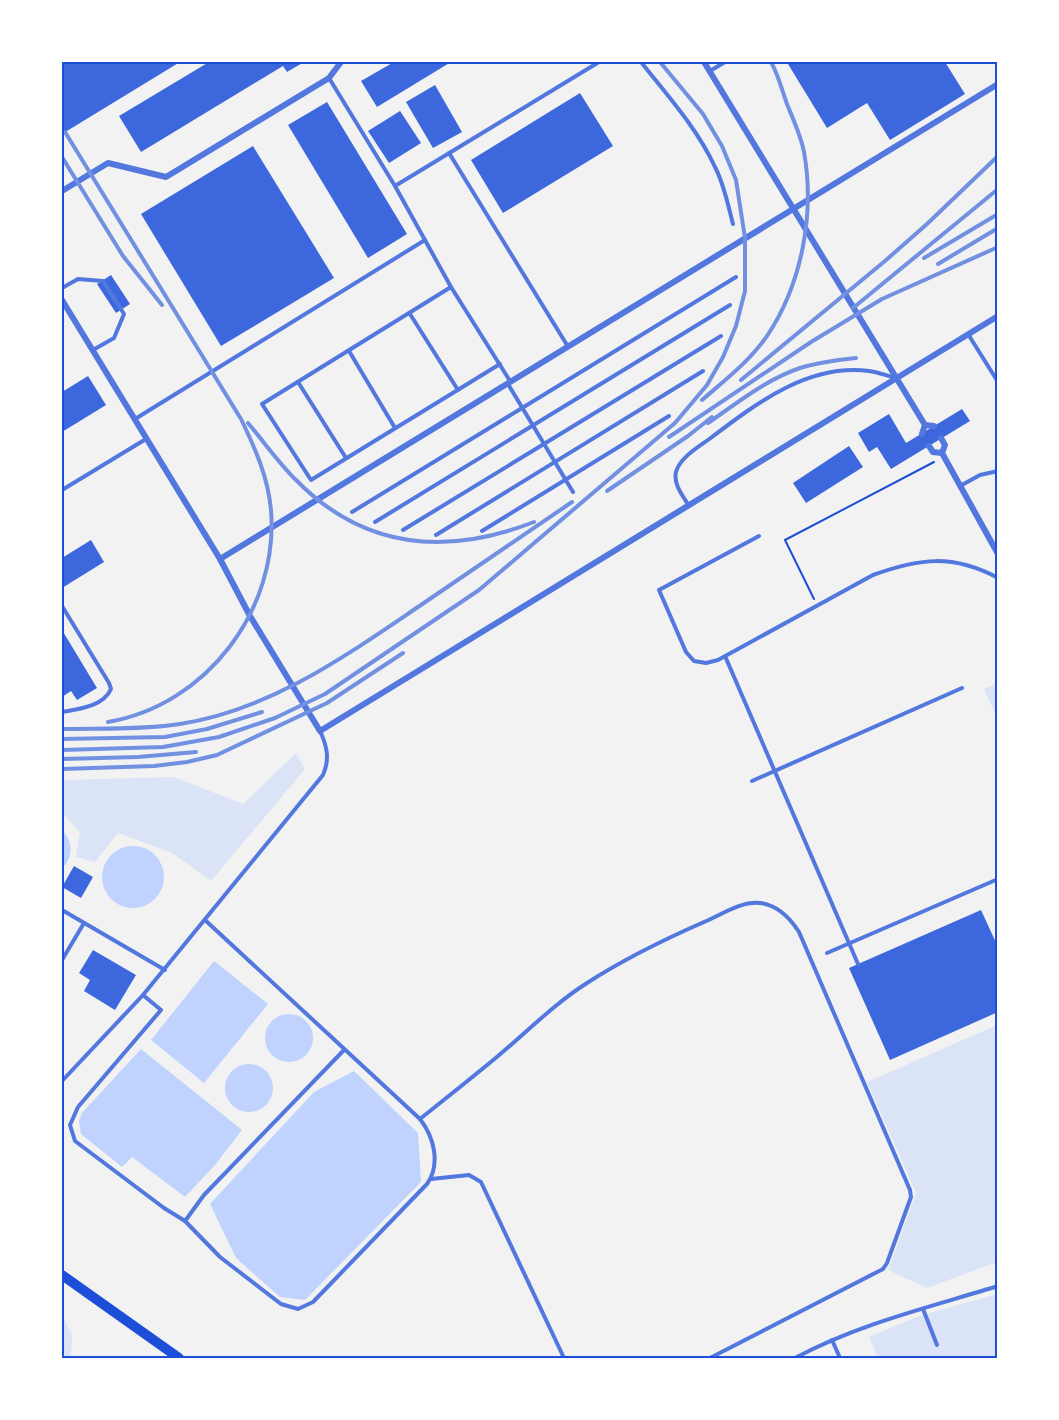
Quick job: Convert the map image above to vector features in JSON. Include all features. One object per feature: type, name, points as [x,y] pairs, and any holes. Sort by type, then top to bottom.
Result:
[{"type":"main road","points":[[62,1275],[179,1359]]},
{"type":"street","points":[[62,191],[108,163],[166,177],[329,78],[341,62]]},
{"type":"street","points":[[704,62],[925,424],[934,426]]},
{"type":"street","points":[[220,559],[567,345],[998,84]]},
{"type":"street","points":[[62,300],[220,559],[250,616],[320,731],[998,316]]},
{"type":"street","points":[[922,434],[925,424]]},
{"type":"street","points":[[941,438],[945,445],[943,455],[998,554]]},
{"type":"street","points":[[929,446],[933,452],[943,455]]},
{"type":"lane","points":[[394,186],[599,62]]},
{"type":"lane","points":[[641,62],[706,149],[717,170],[734,224]]},
{"type":"lane","points":[[710,71],[724,62]]},
{"type":"lane","points":[[329,78],[500,364],[522,408],[573,492]]},
{"type":"lane","points":[[449,153],[567,345]]},
{"type":"lane","points":[[135,419],[425,240]]},
{"type":"lane","points":[[352,512],[736,277]]},
{"type":"lane","points":[[62,288],[78,279],[103,281],[124,314],[114,338],[93,351]]},
{"type":"lane","points":[[452,287],[262,404],[311,480],[500,364]]},
{"type":"lane","points":[[375,522],[730,305]]},
{"type":"lane","points":[[411,314],[458,390]]},
{"type":"lane","points":[[968,334],[998,382]]},
{"type":"lane","points":[[403,530],[721,336]]},
{"type":"lane","points":[[349,351],[395,428]]},
{"type":"lane","points":[[688,506],[675,478],[680,462],[744,413],[792,384],[817,375],[844,370],[871,371],[897,378]]},
{"type":"lane","points":[[436,535],[704,371]]},
{"type":"lane","points":[[298,382],[346,458]]},
{"type":"lane","points":[[482,531],[669,416]]},
{"type":"lane","points":[[62,490],[146,439]]},
{"type":"lane","points":[[960,486],[980,475],[998,471]]},
{"type":"lane","points":[[759,536],[659,590],[686,652],[694,662],[706,663],[725,656],[873,575],[901,565],[923,561],[961,562],[980,568],[998,578]]},
{"type":"lane","points":[[62,606],[111,689],[108,696],[93,705],[62,712]]},
{"type":"lane","points":[[725,656],[858,964]]},
{"type":"lane","points":[[752,781],[962,688]]},
{"type":"lane","points":[[62,1081],[165,970],[323,775],[327,766],[327,746],[320,731]]},
{"type":"lane","points":[[827,953],[998,879]]},
{"type":"lane","points":[[420,1119],[499,1055],[543,1015],[585,984],[622,961],[741,906],[761,903],[772,906],[783,913],[793,922],[799,932],[910,1190],[911,1197],[883,1269],[710,1359]]},
{"type":"lane","points":[[62,910],[165,970]]},
{"type":"lane","points":[[143,995],[161,1010],[78,1107],[70,1125],[75,1141],[155,1202],[185,1221],[220,1257],[281,1304],[298,1308],[313,1302],[431,1179],[434,1171],[434,1154],[431,1138],[428,1129],[420,1119],[205,920]]},
{"type":"lane","points":[[62,960],[84,923]]},
{"type":"lane","points":[[185,1221],[204,1195],[344,1050]]},
{"type":"lane","points":[[431,1179],[469,1175],[481,1182],[564,1359]]},
{"type":"lane","points":[[795,1359],[832,1340],[998,1286]]},
{"type":"lane","points":[[922,1309],[937,1345]]},
{"type":"lane","points":[[831,1359],[839,1357],[832,1340]]},
{"type":"path","points":[[818,606],[785,540],[943,455]]},
{"type":"shaded area","points":[[997,683],[997,718],[984,689]]},
{"type":"shaded area","points":[[296,753],[305,769],[211,881],[172,853],[118,833],[95,862],[76,857],[80,832],[62,813],[62,780],[174,777],[243,804]]},
{"type":"shaded area","points":[[997,1025],[997,1262],[927,1288],[888,1270],[916,1193],[867,1082]]},
{"type":"shaded area","points":[[997,1294],[997,1358],[878,1358],[869,1337],[919,1316]]},
{"type":"shaded area","points":[[62,1315],[72,1335],[71,1356],[73,1358],[62,1358]]},
{"type":"water","points":[[62,830],[71,849],[69,859],[62,868]]},
{"type":"water","points":[[127,846],[139,846],[155,855],[162,865],[164,877],[162,889],[155,899],[139,908],[127,908],[116,903],[107,894],[102,883],[102,871],[107,860],[116,851]]},
{"type":"water","points":[[214,961],[268,1004],[204,1083],[151,1040]]},
{"type":"water","points":[[289,1014],[306,1021],[313,1038],[306,1055],[289,1062],[272,1055],[265,1038],[272,1021]]},
{"type":"water","points":[[141,1049],[242,1130],[215,1165],[185,1197],[132,1157],[122,1167],[81,1134],[79,1121],[82,1113]]},
{"type":"water","points":[[249,1064],[266,1071],[273,1088],[266,1105],[249,1112],[232,1105],[225,1088],[232,1071]]},
{"type":"water","points":[[354,1071],[418,1133],[421,1182],[305,1300],[280,1297],[236,1258],[210,1204],[314,1092]]},
{"type":"building","points":[[62,62],[180,62],[62,134]]},
{"type":"building","points":[[209,62],[304,62],[287,72],[283,66],[141,152],[119,116]]},
{"type":"building","points":[[394,62],[451,62],[377,107],[361,81]]},
{"type":"building","points":[[791,62],[945,62],[965,94],[890,140],[867,103],[827,128],[788,64]]},
{"type":"building","points":[[435,85],[462,132],[433,148],[406,102]]},
{"type":"building","points":[[580,93],[613,146],[503,213],[471,160]]},
{"type":"building","points":[[327,102],[407,234],[368,258],[288,125]]},
{"type":"building","points":[[400,111],[421,143],[389,163],[368,131]]},
{"type":"building","points":[[253,146],[334,278],[221,346],[141,214]]},
{"type":"building","points":[[111,275],[130,304],[116,313],[97,284]]},
{"type":"building","points":[[88,376],[106,405],[62,432],[62,392]]},
{"type":"building","points":[[962,409],[970,421],[891,469],[877,447],[869,452],[858,433],[889,414],[906,443]]},
{"type":"building","points":[[849,446],[863,467],[806,503],[793,483]]},
{"type":"building","points":[[91,540],[104,562],[62,588],[62,558]]},
{"type":"building","points":[[62,630],[97,688],[77,700],[71,691],[62,697]]},
{"type":"building","points":[[74,866],[93,877],[81,898],[62,887]]},
{"type":"building","points":[[981,910],[998,947],[998,1012],[890,1060],[849,968]]},
{"type":"building","points":[[93,950],[136,975],[115,1010],[84,991],[90,980],[79,973]]},
{"type":"railway","points":[[62,750],[163,747],[219,737],[275,718],[325,694],[479,590],[675,423],[707,385],[723,357],[736,326],[745,291],[745,238],[736,180],[722,146],[703,114],[660,62]]},
{"type":"railway","points":[[702,400],[745,362],[767,336],[789,294],[803,247],[808,199],[804,152],[771,62]]},
{"type":"railway","points":[[65,132],[241,419],[264,474],[271,510],[270,547],[263,582],[249,616],[230,647],[205,674],[176,696],[144,712],[108,722]]},
{"type":"railway","points":[[741,380],[885,261],[998,156]]},
{"type":"railway","points":[[62,157],[123,256],[162,305]]},
{"type":"railway","points":[[853,308],[998,189]]},
{"type":"railway","points":[[924,258],[998,214]]},
{"type":"railway","points":[[938,264],[998,228]]},
{"type":"railway","points":[[669,437],[811,342],[882,299],[998,247]]},
{"type":"railway","points":[[708,423],[776,378],[814,364],[856,358]]},
{"type":"railway","points":[[607,491],[712,417]]},
{"type":"railway","points":[[248,423],[295,479],[321,502],[349,520],[377,532],[407,540],[438,542],[501,533],[534,522]]},
{"type":"railway","points":[[62,729],[136,728],[180,724],[245,707],[275,694],[305,679],[362,644],[572,502]]},
{"type":"railway","points":[[62,769],[154,766],[217,755],[327,703],[403,653]]},
{"type":"railway","points":[[62,739],[165,737],[207,729],[262,712]]},
{"type":"railway","points":[[62,759],[138,757],[196,752]]}]
